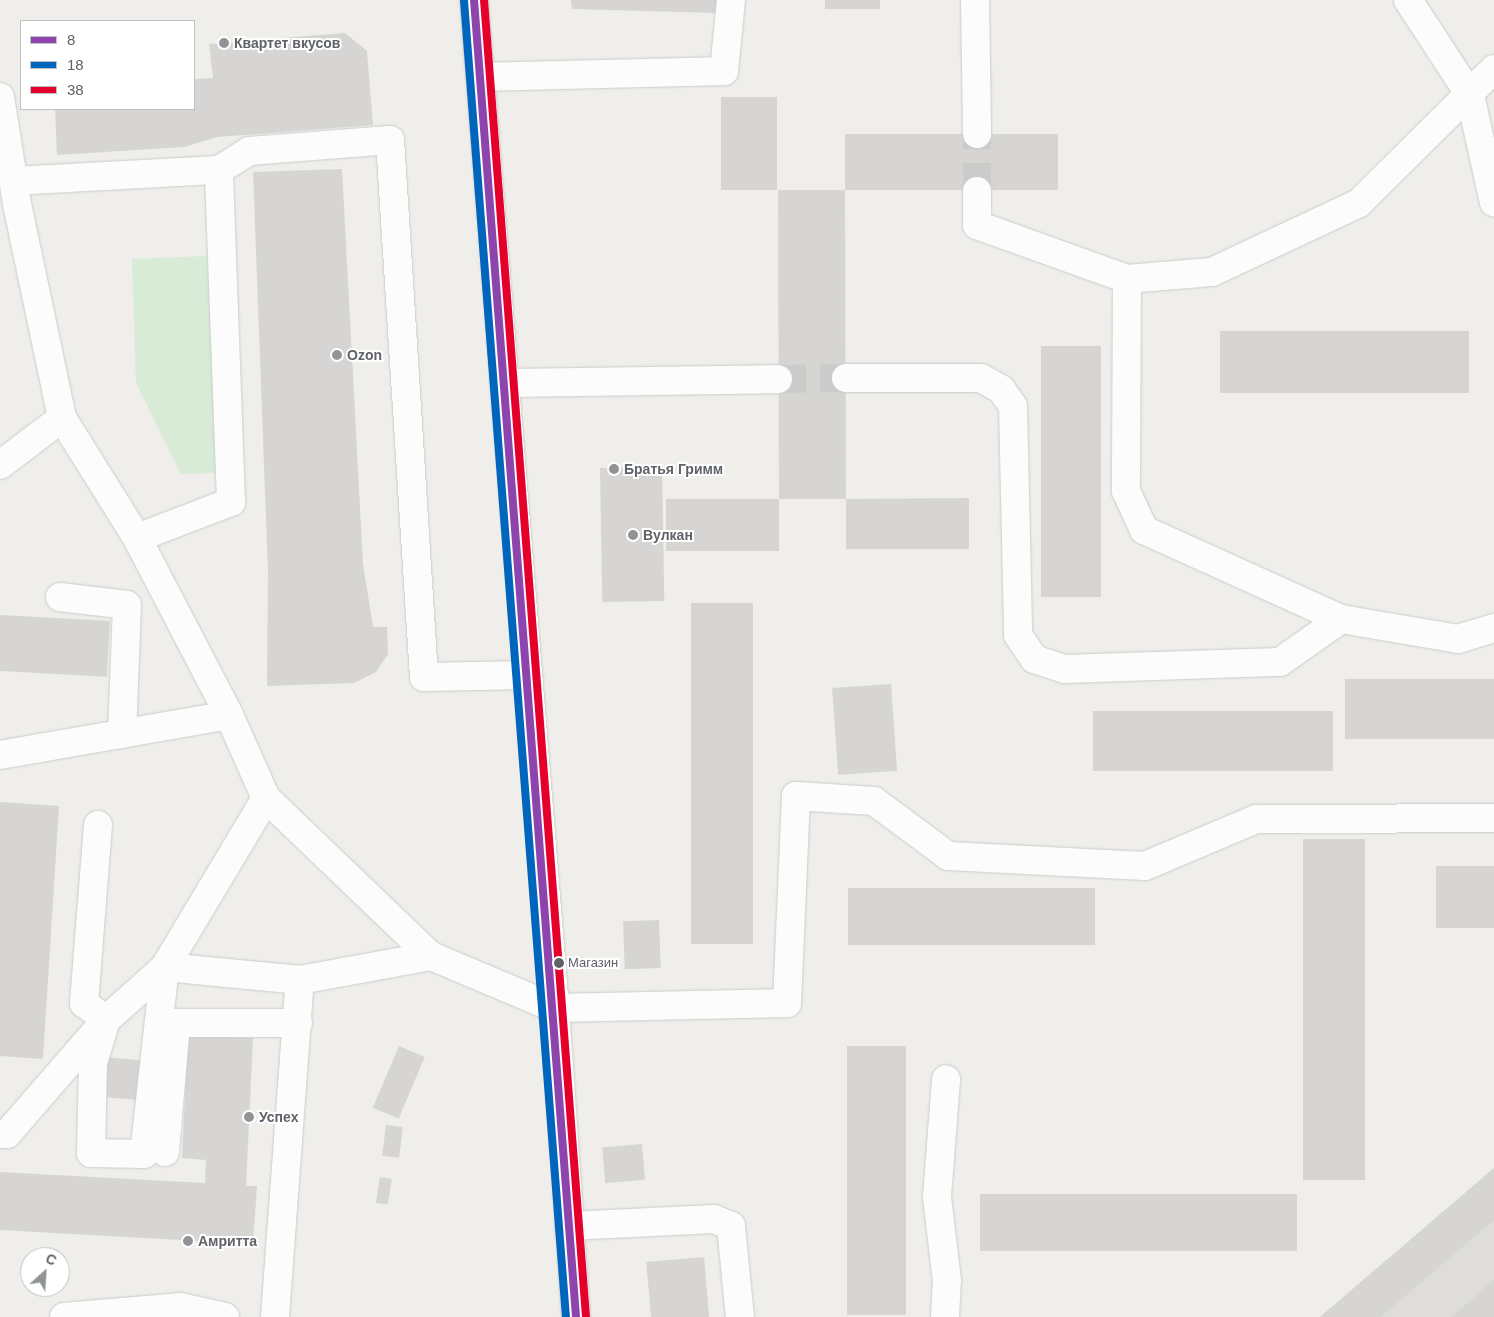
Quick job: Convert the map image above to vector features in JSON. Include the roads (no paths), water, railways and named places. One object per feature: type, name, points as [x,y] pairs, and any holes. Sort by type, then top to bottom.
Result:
[{"type":"street","points":[[474,0],[555,1008],[576,1317]]},
{"type":"street","points":[[481,77],[724,71],[731,0]]},
{"type":"street","points":[[975,0],[977,134]]},
{"type":"street","points":[[1408,0],[1470,95],[1494,202]]},
{"type":"street","points":[[977,191],[977,225],[1127,279],[1212,272],[1359,203],[1470,95],[1494,69]]},
{"type":"street","points":[[0,97],[10,196],[62,418],[137,538],[229,715],[266,798],[431,956],[555,1008],[787,1003],[796,796],[874,801],[948,856],[1145,866],[1256,819],[1494,818]]},
{"type":"street","points":[[10,196],[219,170],[249,151],[390,140],[424,677],[528,675]]},
{"type":"street","points":[[137,538],[231,502],[219,170]]},
{"type":"street","points":[[1127,279],[1126,491],[1144,530],[1342,620],[1458,639],[1494,628]]},
{"type":"street","points":[[505,383],[778,378]]},
{"type":"street","points":[[846,378],[981,378],[1001,389],[1013,406],[1018,635],[1034,659],[1065,668],[1280,662],[1342,620]]},
{"type":"street","points":[[0,466],[62,418]]},
{"type":"street","points":[[60,597],[127,605],[122,734]]},
{"type":"street","points":[[0,755],[229,715]]},
{"type":"street","points":[[0,1134],[7,1134],[106,1020],[165,967],[266,798]]},
{"type":"street","points":[[98,825],[84,1003],[106,1020]]},
{"type":"street","points":[[165,967],[300,980],[431,956]]},
{"type":"street","points":[[106,1020],[93,1063],[91,1153],[144,1154],[165,967]]},
{"type":"street","points":[[275,1317],[300,980]]},
{"type":"street","points":[[165,1152],[176,1023],[298,1023]]},
{"type":"street","points":[[944,1317],[947,1281],[937,1198],[946,1080]]},
{"type":"street","points":[[569,1226],[714,1219],[731,1226],[740,1317]]},
{"type":"street","points":[[64,1317],[180,1307],[225,1317]]},
{"type":"tunnel","points":[[977,134],[977,191]]},
{"type":"tunnel","points":[[778,379],[846,378]]},
{"type":"place","name":"Квартет вкусов","points":[[224,43]]},
{"type":"place","name":"Ozon","points":[[337,355]]},
{"type":"place","name":"Братья Гримм","points":[[614,469]]},
{"type":"place","name":"Вулкан","points":[[633,535]]},
{"type":"place","name":"Магазин","points":[[559,963]]},
{"type":"place","name":"Успех","points":[[249,1117]]},
{"type":"place","name":"Амритта","points":[[188,1241]]}]
